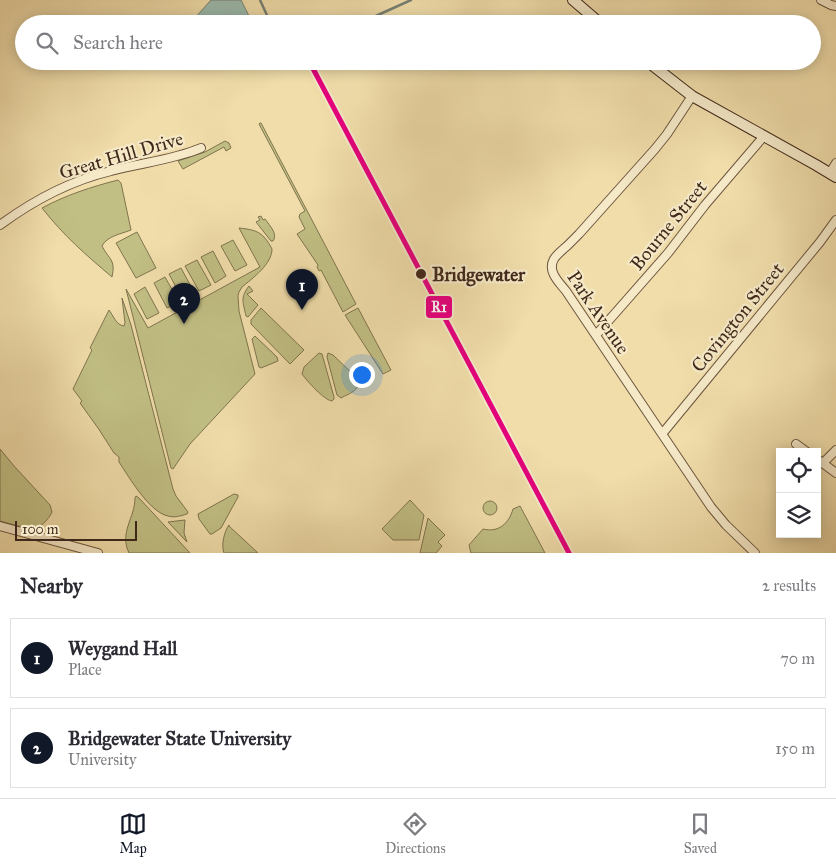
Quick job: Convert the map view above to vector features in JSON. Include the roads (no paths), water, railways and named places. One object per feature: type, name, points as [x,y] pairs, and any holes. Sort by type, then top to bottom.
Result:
[{"type":"main road","points":[[573,0],[590,15]]},
{"type":"main road","points":[[659,70],[692,96],[833,175]]},
{"type":"street","points":[[821,0],[836,6]]},
{"type":"street","name":"Park Avenue","points":[[692,96],[667,134],[649,156],[579,234],[556,254],[552,269],[555,277],[715,511],[754,553]]},
{"type":"street","name":"Bourne Street","points":[[596,335],[659,263],[705,205],[764,136]]},
{"type":"street","name":"Great Hill Drive","points":[[0,225],[44,196],[76,181],[201,148]]},
{"type":"street","points":[[833,175],[836,163]]},
{"type":"street","name":"Covington Street","points":[[662,434],[836,220]]},
{"type":"street","points":[[796,444],[802,448]]},
{"type":"street","points":[[821,460],[836,450]]},
{"type":"street","points":[[821,462],[836,473]]},
{"type":"street","points":[[0,526],[98,553]]},
{"type":"waterway","points":[[260,0],[267,15]]},
{"type":"waterway","points":[[378,15],[411,0]]},
{"type":"place","name":"Bridgewater","points":[[421,274]]},
{"type":"place","name":"Weygand Hall","points":[[302,310]]},
{"type":"place","name":"Bridgewater State University","points":[[184,324]]}]
